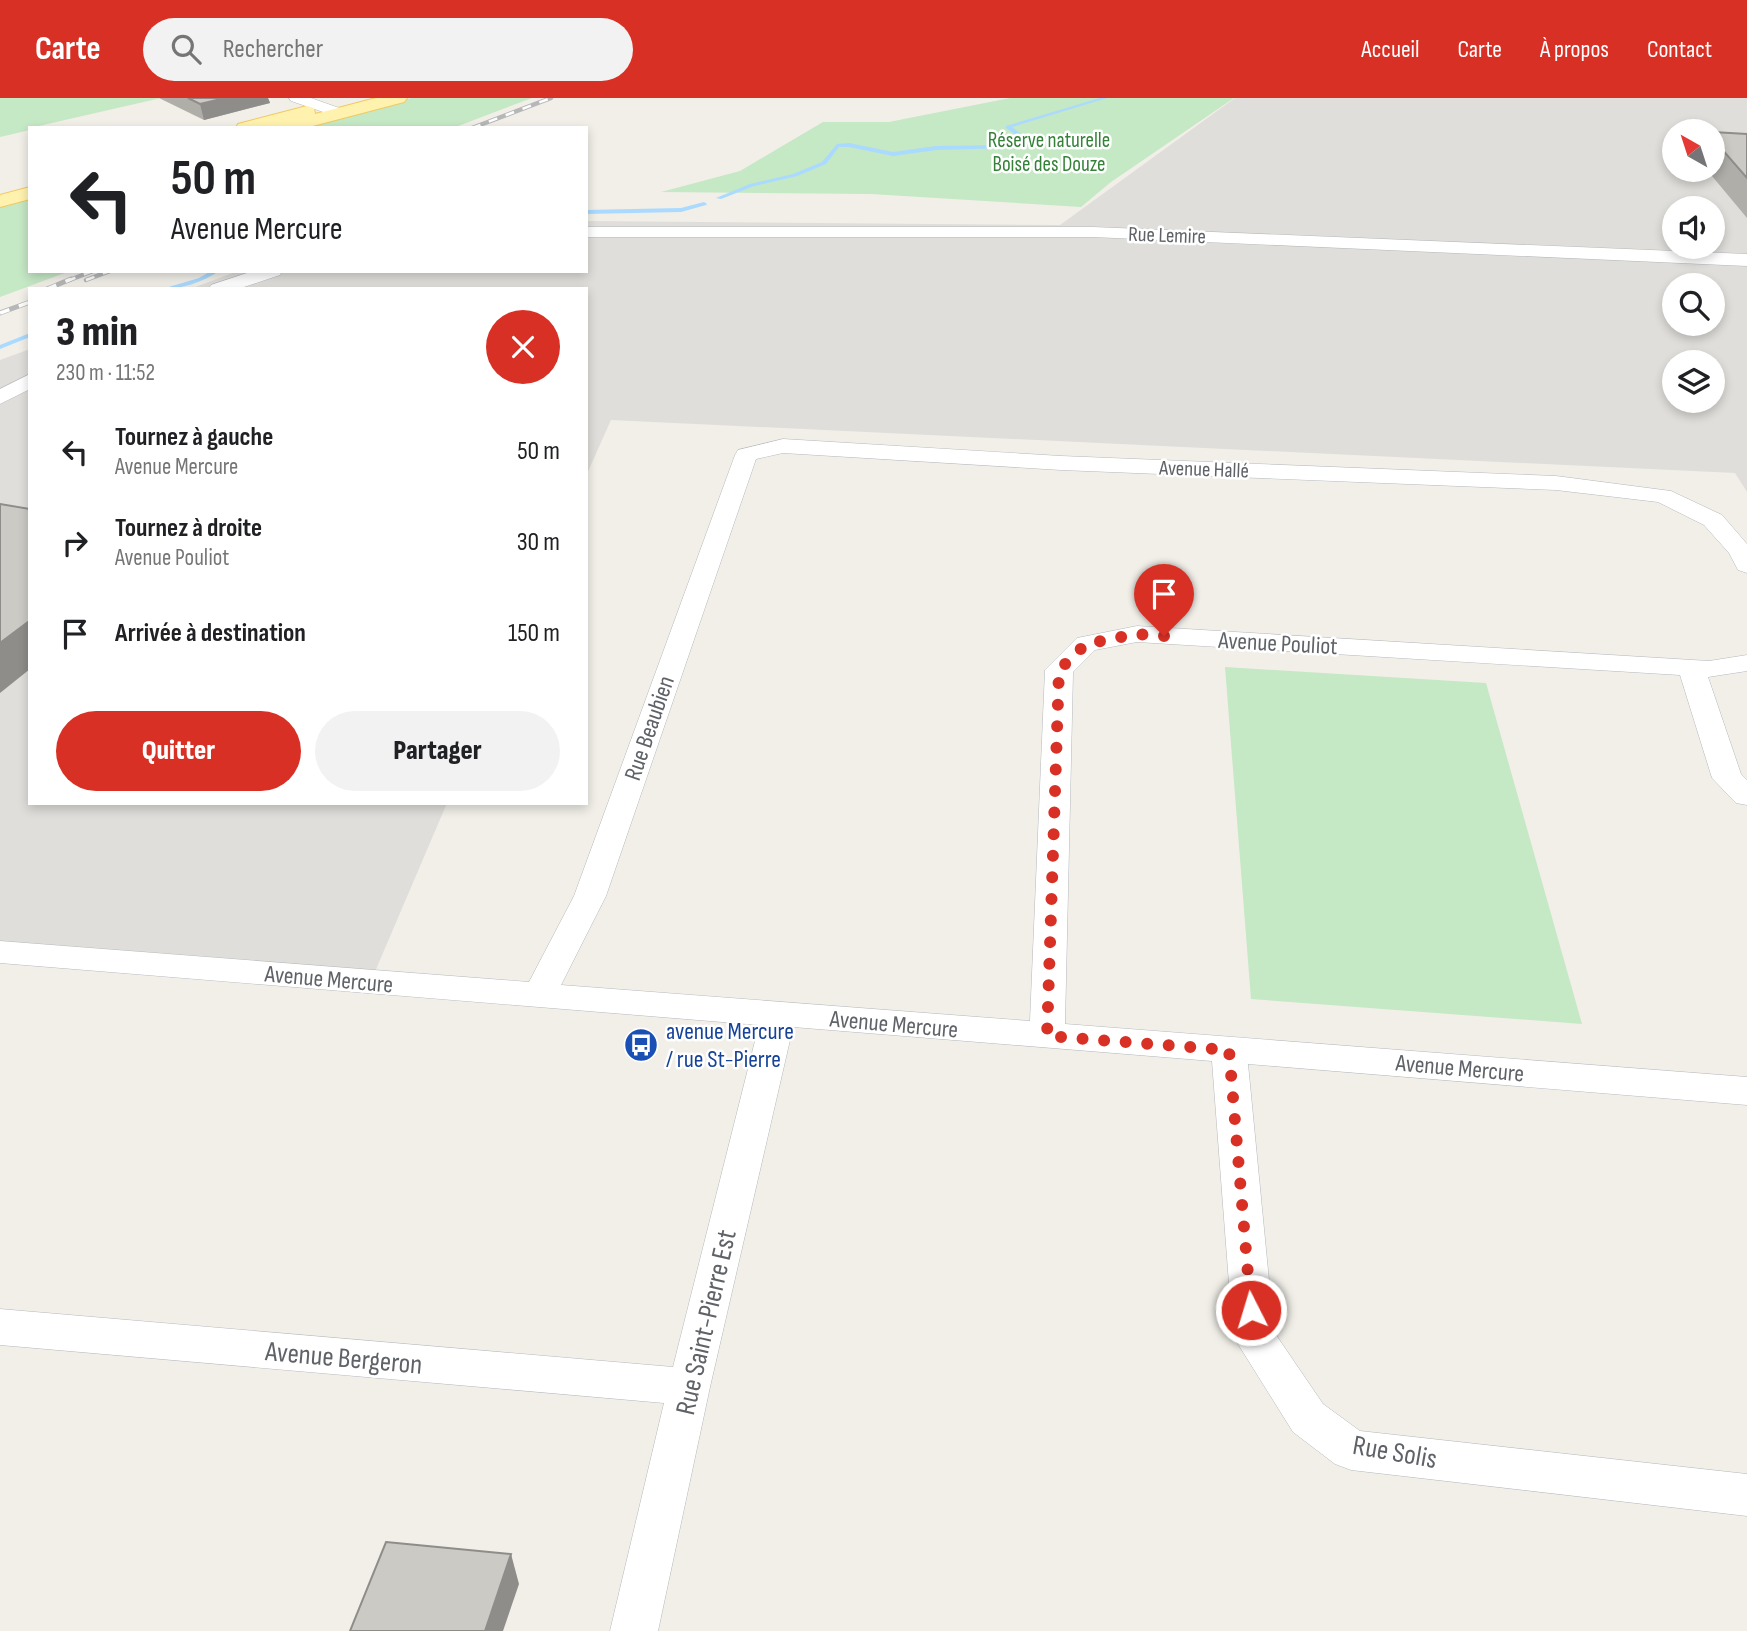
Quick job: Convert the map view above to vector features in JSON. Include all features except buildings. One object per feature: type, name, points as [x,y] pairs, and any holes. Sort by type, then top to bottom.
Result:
[{"type":"main road","points":[[288,126],[333,110],[357,98]]},
{"type":"main road","points":[[255,126],[398,98]]},
{"type":"main road","points":[[0,191],[28,184]]},
{"type":"main road","points":[[0,201],[28,194]]},
{"type":"street","points":[[296,98],[333,110]]},
{"type":"street","name":"Rue Lemire","points":[[588,232],[1093,232],[1747,260]]},
{"type":"street","points":[[224,287],[267,273]]},
{"type":"street","points":[[0,398],[28,381]]},
{"type":"street","name":"Avenue Hallé","points":[[746,455],[783,446],[1061,463],[1556,483],[1663,496],[1713,520],[1740,551],[1747,565]]},
{"type":"street","name":"Rue Beaubien","points":[[539,995],[590,896],[746,455]]},
{"type":"street","name":"Avenue Pouliot","points":[[1047,1036],[1059,670],[1086,644],[1137,634],[1709,669],[1747,663]]},
{"type":"street","points":[[1691,668],[1727,778],[1747,796]]},
{"type":"street","name":"Avenue Mercure","points":[[0,952],[1747,1091]]},
{"type":"street","name":"Rue Saint-Pierre Est","points":[[634,1631],[689,1387],[779,1014]]},
{"type":"street","name":"Rue Solis","points":[[1229,1050],[1254,1336],[1308,1418],[1351,1450],[1747,1495]]},
{"type":"street","name":"Avenue Bergeron","points":[[0,1327],[689,1387]]},
{"type":"shaded area","points":[[1235,98],[1747,98],[1747,492],[1735,473],[611,420],[588,472],[588,287],[195,287],[233,273],[588,273],[588,221],[1060,225]]},
{"type":"shaded area","points":[[28,350],[28,805],[446,805],[374,974],[0,945],[0,360]]},
{"type":"green space","points":[[0,98],[161,98],[39,126],[28,126],[28,130],[0,137]]},
{"type":"green space","points":[[411,98],[532,98],[458,126],[307,126]]},
{"type":"green space","name":"Réserve naturelle Boisé des Douze","points":[[1010,98],[1234,98],[1111,182],[1081,207],[871,194],[661,192],[740,171],[823,122],[889,122]]},
{"type":"green space","points":[[28,199],[28,273],[65,273],[0,297],[0,206]]},
{"type":"green space","points":[[1225,667],[1486,683],[1582,1024],[1251,999]]},
{"type":"waterway","points":[[719,198],[752,185],[795,175],[824,163],[837,146],[849,145],[893,154],[936,148],[1007,147],[1019,135],[1008,127],[1105,98]]},
{"type":"waterway","points":[[588,212],[681,210],[704,204]]},
{"type":"waterway","points":[[172,287],[212,273]]},
{"type":"waterway","points":[[0,347],[28,336]]},
{"type":"railway","points":[[477,126],[551,98]]},
{"type":"railway","points":[[67,281],[88,273]]},
{"type":"railway","points":[[86,280],[105,273]]},
{"type":"railway","points":[[52,287],[71,279]]},
{"type":"railway","points":[[0,313],[28,303]]},
{"type":"place","name":"avenue Mercure / rue St-Pierre","points":[[641,1045]]},
{"type":"route","points":[[1164,636],[1137,634],[1086,644],[1059,670],[1047,1036],[1229,1050],[1251,1310]]}]
